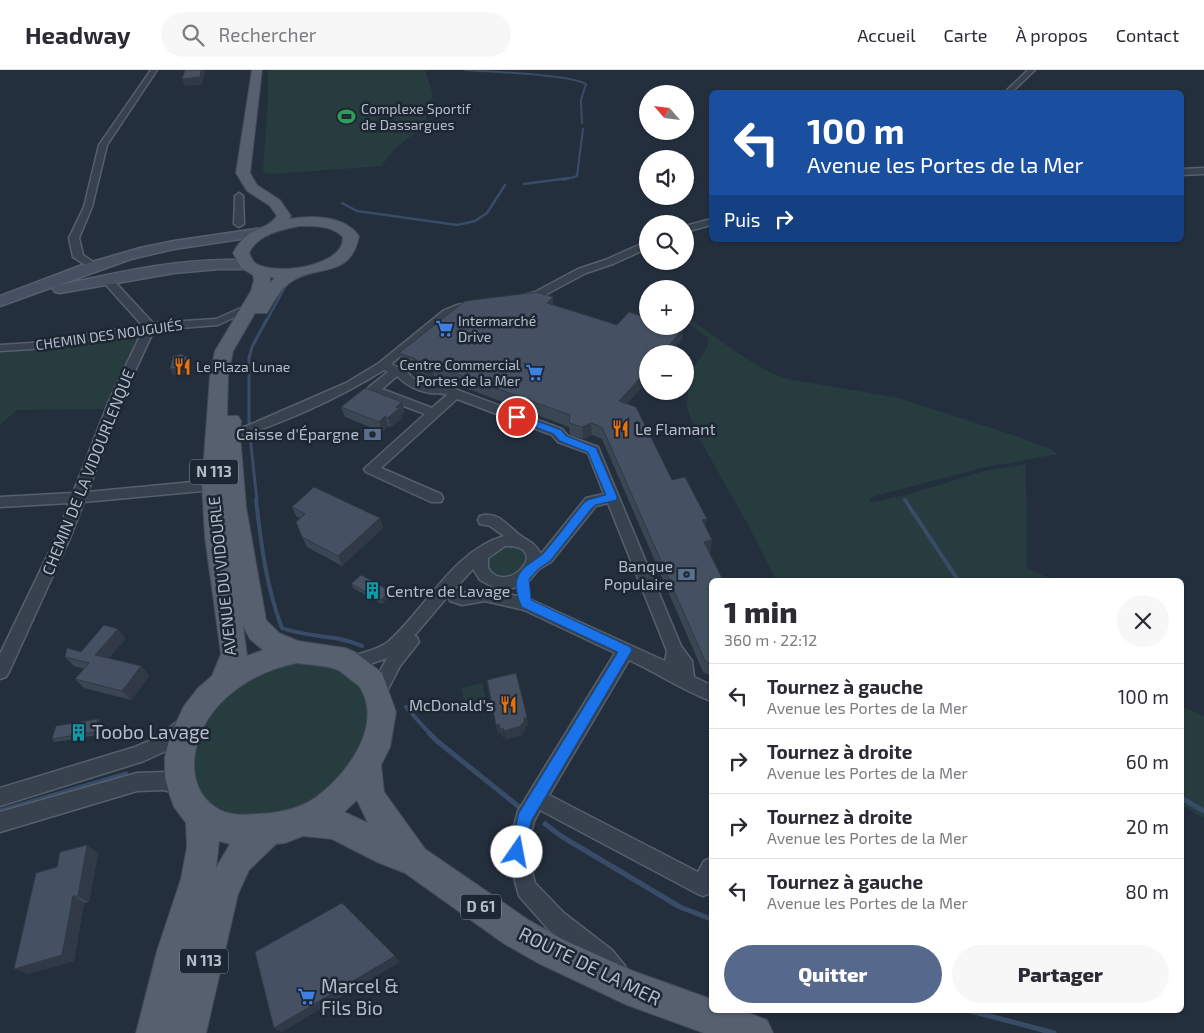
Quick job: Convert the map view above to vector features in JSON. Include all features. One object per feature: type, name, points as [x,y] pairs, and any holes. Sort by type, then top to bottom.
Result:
[{"type":"main road","points":[[257,70],[251,120],[253,122],[250,167],[253,178],[263,187],[282,198],[300,215],[313,222]]},
{"type":"main road","points":[[251,120],[248,123],[243,173],[252,188],[275,203],[284,216],[270,229],[250,240],[242,249],[242,258],[253,268]]},
{"type":"main road","points":[[0,301],[83,269],[132,254],[186,242],[313,222],[334,224],[347,231],[352,241],[346,253],[330,264],[295,273],[278,274],[253,268],[216,265],[135,274],[45,292],[0,306]]},
{"type":"main road","name":"AVENUE DU VIDOURLE","points":[[223,683],[234,654],[217,538],[213,485],[219,376],[226,327],[247,309],[263,281],[262,274],[253,268]]},
{"type":"main road","name":"AVENUE DU VIDOURLE","points":[[295,273],[284,278],[272,288],[242,342],[237,363],[230,434],[235,507],[252,617],[256,628],[270,641],[297,652]]},
{"type":"main road","points":[[297,652],[327,653],[353,663],[368,675],[378,692],[382,709],[382,727],[377,747],[367,767],[355,783],[340,798],[323,810],[304,820],[268,831],[248,832],[231,830],[201,816],[189,803],[181,786],[178,771],[179,755],[190,723],[208,698],[223,683],[252,665],[267,659],[297,652]]},
{"type":"main road","name":"ROUTE DE LA MER","points":[[367,767],[369,792],[374,806],[414,860]]},
{"type":"main road","name":"N 113","points":[[155,1033],[201,857],[204,828],[201,816]]},
{"type":"main road","name":"ROUTE DE LA MER","points":[[304,820],[334,824],[388,851],[414,860],[515,931],[550,951],[627,987],[669,1004],[754,1033]]},
{"type":"main road","name":"N 113","points":[[187,1033],[222,890],[238,858],[268,831]]},
{"type":"street","points":[[88,262],[78,257],[74,238],[88,207],[103,145],[154,70]]},
{"type":"street","points":[[1010,90],[1032,70]]},
{"type":"street","points":[[1184,172],[1204,171]]},
{"type":"street","points":[[239,196],[239,224]]},
{"type":"street","points":[[694,227],[709,223]]},
{"type":"street","points":[[511,301],[539,294],[572,276],[639,248]]},
{"type":"street","points":[[110,283],[150,327]]},
{"type":"street","points":[[230,434],[252,429],[350,386],[383,365],[454,309],[487,304]]},
{"type":"street","name":"CHEMIN DES NOUGUIÉS","points":[[0,348],[32,346],[150,327],[226,327]]},
{"type":"street","name":"CHEMIN DE LA VIDOURLENQUE","points":[[0,672],[63,538],[115,401],[150,327]]},
{"type":"street","points":[[383,365],[402,374],[416,385],[432,390],[443,389],[557,432],[563,439],[592,450],[674,651],[674,661],[668,672]]},
{"type":"street","points":[[395,372],[373,390],[433,413]]},
{"type":"street","points":[[436,498],[371,469],[455,394]]},
{"type":"street","points":[[0,502],[213,485]]},
{"type":"street","points":[[353,663],[394,647],[466,566],[484,552],[502,541],[523,543],[550,540],[594,490],[609,490]]},
{"type":"street","points":[[378,692],[394,661],[459,592],[464,589],[496,582],[509,583],[523,578],[534,566],[546,558],[587,506],[609,490]]},
{"type":"street","points":[[504,599],[496,582],[484,575],[480,569],[489,529],[485,520],[490,520],[501,526],[523,543],[535,556],[534,566]]},
{"type":"street","points":[[523,578],[524,596],[527,604]]},
{"type":"street","points":[[456,597],[462,599],[480,594],[527,604],[626,650],[685,682],[709,692]]},
{"type":"street","points":[[626,650],[524,818],[517,852],[526,889],[556,921],[604,958],[627,987]]},
{"type":"street","points":[[674,651],[679,654],[687,671],[685,682]]},
{"type":"street","points":[[0,796],[137,755],[162,744],[190,723]]},
{"type":"street","points":[[0,822],[137,782],[164,782],[181,786]]},
{"type":"street","points":[[536,798],[703,886],[709,872]]},
{"type":"green space","name":"Complexe Sportif de Dassargues","points":[[268,70],[425,70],[433,95],[424,125],[426,129],[413,135],[401,144],[390,154],[382,166],[273,174],[263,172]]},
{"type":"green space","points":[[694,321],[747,359],[787,379],[899,398],[1053,450],[1057,454],[982,468],[871,497],[869,503],[910,494],[984,471],[1026,464],[1027,569],[1050,578],[775,578],[747,523],[695,431],[687,407],[687,400],[694,400],[694,367],[708,346],[708,338],[694,328]]},
{"type":"green space","points":[[132,332],[142,335],[104,409],[17,410],[0,425],[0,349]]},
{"type":"green space","points":[[504,546],[522,549],[528,557],[526,567],[511,575],[502,577],[497,576],[488,569],[487,560],[490,554]]},
{"type":"green space","points":[[313,659],[355,677],[367,695],[372,717],[366,744],[327,794],[296,811],[264,818],[233,815],[209,803],[194,782],[191,757],[213,704],[260,669]]},
{"type":"green space","points":[[482,683],[486,700],[465,706],[461,688]]},
{"type":"green space","points":[[1184,707],[1204,716],[1204,818],[1184,807]]},
{"type":"building","points":[[185,70],[201,70],[200,77],[182,79]]},
{"type":"building","points":[[537,292],[553,297],[547,303],[617,325],[629,312],[639,315],[639,335],[678,335],[669,345],[639,345],[639,379],[619,401],[636,407],[672,480],[685,477],[707,519],[702,520],[712,540],[704,542],[722,578],[709,578],[709,663],[705,661],[602,427],[591,423],[582,427],[569,423],[570,415],[432,365],[424,370],[414,366],[416,359],[399,353],[465,301]]},
{"type":"building","points":[[183,354],[183,357],[187,356],[186,367],[170,369],[173,356]]},
{"type":"building","points":[[365,388],[402,402],[396,407],[399,408],[388,418],[385,416],[379,422],[341,407]]},
{"type":"building","points":[[314,487],[380,518],[338,556],[302,537],[296,522],[305,514],[292,507]]},
{"type":"building","name":"Centre de Lavage","points":[[361,575],[390,591],[381,600],[351,584]]},
{"type":"building","points":[[104,625],[118,629],[95,655],[141,666],[122,691],[75,679],[89,663],[65,657],[67,648],[81,652]]},
{"type":"building","name":"McDonald's","points":[[516,673],[527,717],[524,718],[524,723],[521,726],[504,731],[503,728],[500,729],[499,724],[496,725],[487,680]]},
{"type":"building","name":"Toobo Lavage","points":[[98,719],[95,732],[52,739],[56,726]]},
{"type":"building","points":[[87,845],[78,896],[73,896],[62,955],[14,969],[36,873],[57,867],[60,852]]},
{"type":"building","name":"Marcel & Fils Bio","points":[[342,903],[395,956],[274,1028],[255,952]]},
{"type":"waterway","points":[[465,70],[547,76],[586,84],[581,100],[582,123]]},
{"type":"waterway","points":[[564,180],[577,176],[583,129]]},
{"type":"waterway","points":[[524,184],[569,178]]},
{"type":"waterway","points":[[342,203],[357,211],[457,225],[475,221],[487,213],[505,185]]},
{"type":"waterway","points":[[267,320],[286,285]]},
{"type":"waterway","points":[[249,424],[249,358],[252,347],[267,319]]},
{"type":"waterway","points":[[250,436],[257,501]]},
{"type":"waterway","points":[[256,500],[268,581],[282,628],[352,642],[362,646]]},
{"type":"waterway","points":[[905,500],[957,578]]},
{"type":"waterway","points":[[406,707],[430,734]]},
{"type":"waterway","points":[[430,734],[518,806]]},
{"type":"waterway","points":[[0,811],[126,774]]},
{"type":"waterway","points":[[1184,800],[1204,811]]},
{"type":"waterway","points":[[545,824],[561,836],[680,907],[709,918]]},
{"type":"waterway","points":[[978,1013],[1054,1033]]},
{"type":"place","name":"Complexe Sportif de Dassargues","points":[[347,117]]},
{"type":"place","name":"Intermarché Drive","points":[[444,329]]},
{"type":"place","name":"Le Plaza Lunae","points":[[182,367]]},
{"type":"place","name":"Centre Commercial Portes de la Mer","points":[[534,373]]},
{"type":"place","name":"Le Flamant","points":[[621,429]]},
{"type":"place","name":"Caisse d'Épargne","points":[[373,434]]},
{"type":"place","name":"Banque Populaire","points":[[687,575]]},
{"type":"place","name":"Centre de Lavage","points":[[372,591]]},
{"type":"place","name":"McDonald's","points":[[508,705]]},
{"type":"place","name":"Toobo Lavage","points":[[78,732]]},
{"type":"place","name":"Marcel & Fils Bio","points":[[307,997]]},
{"type":"route","points":[[517,417],[557,432],[563,439],[592,450],[612,497],[592,502],[587,506],[546,558],[534,566],[523,578],[524,596],[527,604],[626,650],[524,818],[517,852]]}]
